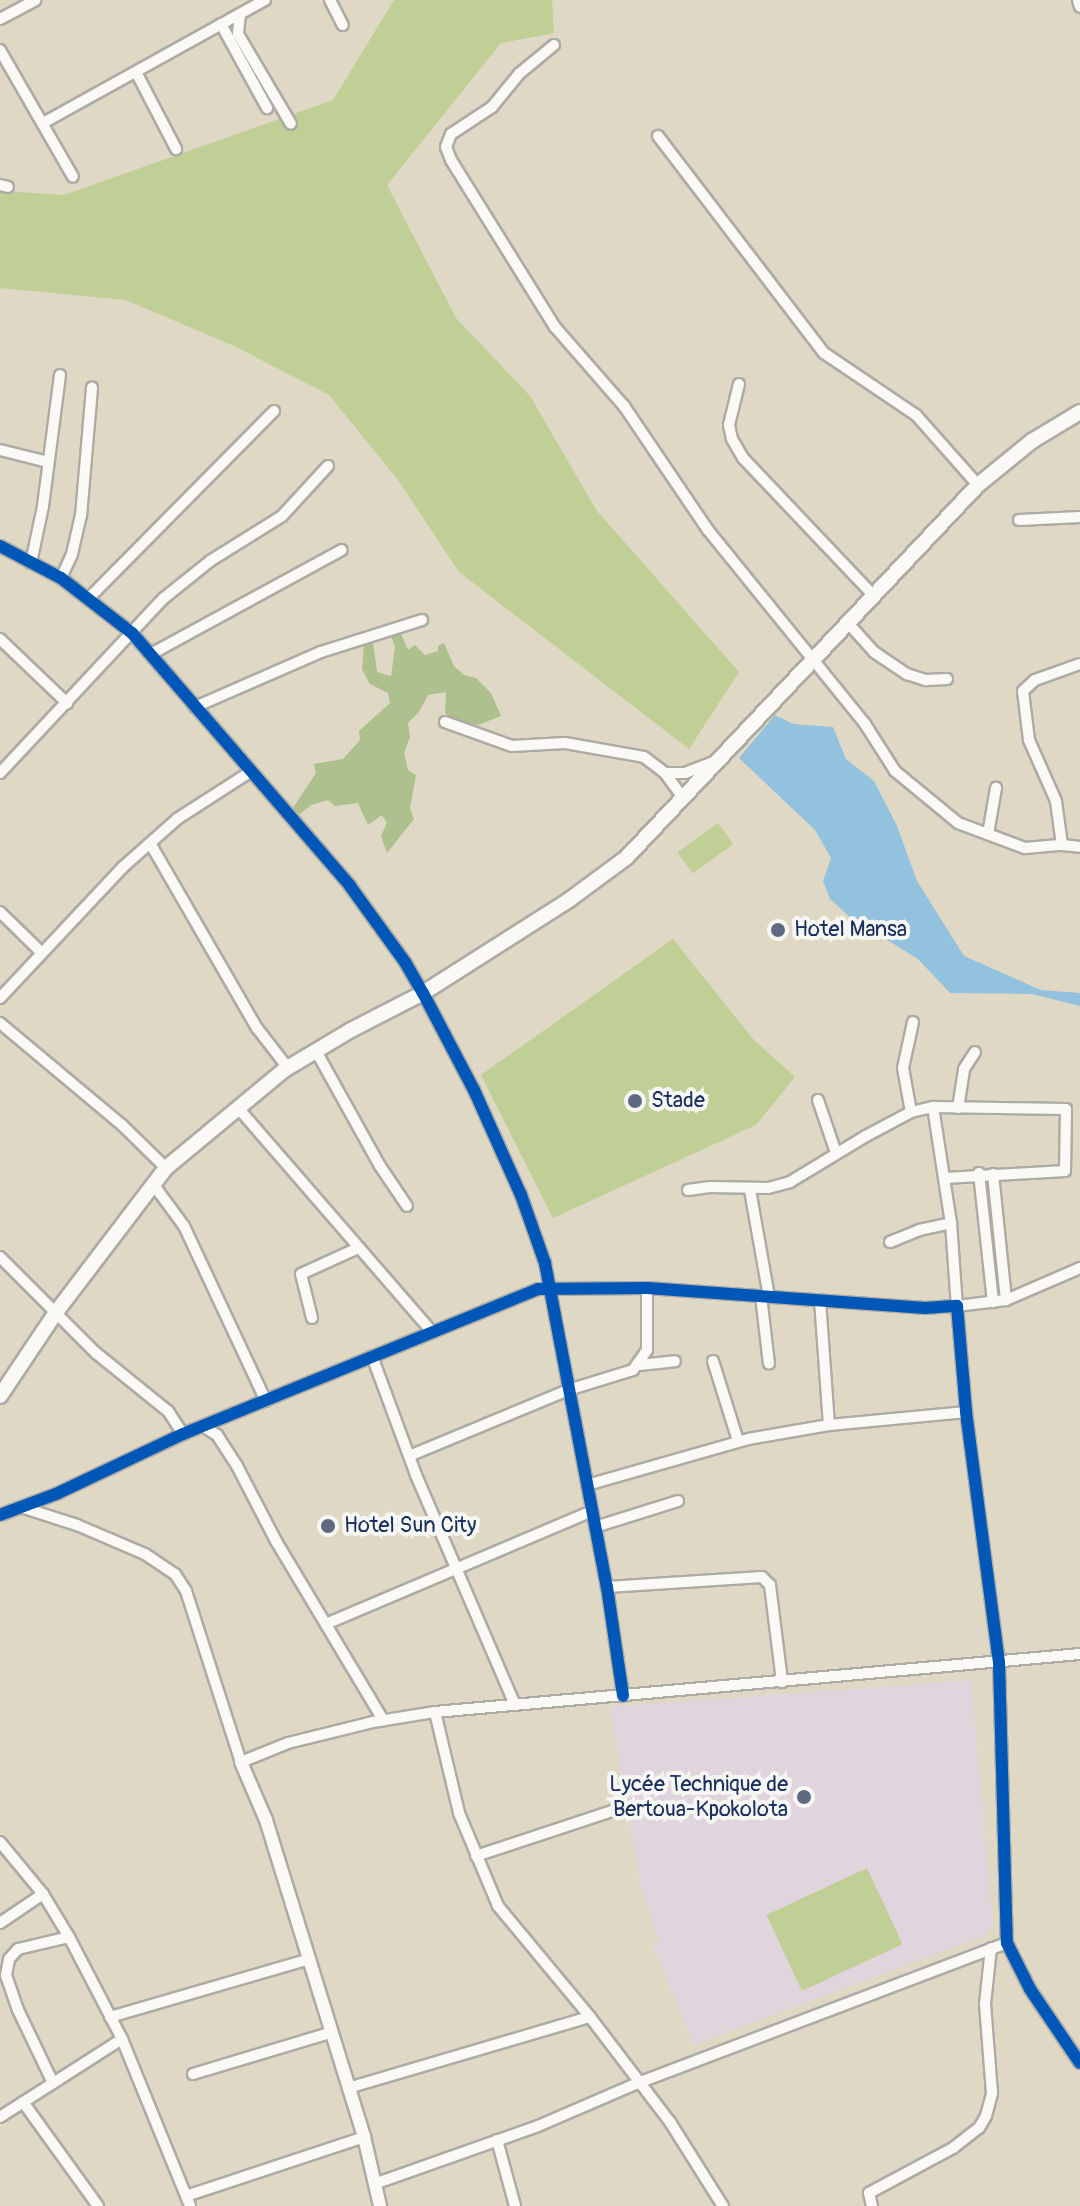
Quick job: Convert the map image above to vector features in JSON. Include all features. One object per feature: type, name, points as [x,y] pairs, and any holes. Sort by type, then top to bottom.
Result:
[{"type":"main road","points":[[0,1396],[57,1311],[166,1168],[288,1068],[423,993],[569,900],[626,858],[978,485],[1032,441],[1080,412]]},
{"type":"street","points":[[0,19],[35,0]]},
{"type":"street","points":[[43,123],[265,0]]},
{"type":"street","points":[[330,0],[343,25]]},
{"type":"street","points":[[1078,0],[1080,7]]},
{"type":"street","points":[[240,14],[238,34],[291,124]]},
{"type":"street","points":[[221,24],[267,108]]},
{"type":"street","points":[[554,45],[519,74],[492,107],[451,134],[446,147],[451,160],[555,327],[631,414],[691,508],[865,724],[895,771],[958,823],[1025,848],[1080,847]]},
{"type":"street","points":[[0,50],[73,177]]},
{"type":"street","points":[[136,72],[176,149]]},
{"type":"street","points":[[658,136],[824,353],[916,415],[978,485]]},
{"type":"street","points":[[31,563],[60,375]]},
{"type":"street","points":[[739,384],[729,425],[732,439],[743,458],[873,595]]},
{"type":"street","points":[[61,578],[72,554],[81,516],[92,387]]},
{"type":"street","points":[[89,598],[274,411]]},
{"type":"street","points":[[0,450],[48,462]]},
{"type":"street","points":[[0,773],[190,576],[282,516],[328,466]]},
{"type":"street","points":[[1019,520],[1080,517]]},
{"type":"street","points":[[1,549],[61,578],[132,633],[350,886],[405,962],[423,993],[474,1090],[521,1195],[550,1287],[607,1587],[623,1696]]},
{"type":"street","points":[[151,654],[342,550]]},
{"type":"street","points":[[195,707],[309,657],[422,620]]},
{"type":"street","points":[[848,623],[874,652],[907,674],[926,680],[947,679]]},
{"type":"street","points":[[0,639],[67,703]]},
{"type":"street","points":[[1062,845],[1056,801],[1029,740],[1023,691],[1035,680],[1080,664]]},
{"type":"street","points":[[445,722],[512,746],[565,743],[644,757],[665,773],[684,799]]},
{"type":"street","points":[[665,773],[685,773],[720,759]]},
{"type":"street","points":[[0,998],[40,951],[150,843],[177,819],[250,772]]},
{"type":"street","points":[[988,834],[996,788]]},
{"type":"street","points":[[150,843],[257,1028],[288,1068]]},
{"type":"street","points":[[0,912],[40,951]]},
{"type":"street","points":[[911,1112],[903,1068],[913,1022]]},
{"type":"street","points":[[0,1023],[122,1125],[166,1168]]},
{"type":"street","points":[[316,1051],[407,1206]]},
{"type":"street","points":[[958,1108],[964,1069],[975,1052]]},
{"type":"street","points":[[818,1100],[836,1153]]},
{"type":"street","points":[[933,1107],[951,1223],[966,1412],[999,1662],[1007,1943],[1030,1989],[1080,2063]]},
{"type":"street","points":[[688,1190],[710,1187],[750,1190],[790,1182],[911,1112],[933,1107],[1066,1109],[1065,1171],[979,1173],[945,1178]]},
{"type":"street","points":[[239,1109],[431,1331]]},
{"type":"street","points":[[979,1173],[993,1302]]},
{"type":"street","points":[[993,1174],[1006,1300]]},
{"type":"street","points":[[153,1184],[184,1226],[266,1401]]},
{"type":"street","points":[[750,1190],[765,1296],[769,1364]]},
{"type":"street","points":[[890,1242],[919,1230],[951,1223]]},
{"type":"street","points":[[312,1318],[301,1274],[358,1248]]},
{"type":"street","points":[[0,1257],[96,1353],[168,1411],[183,1434]]},
{"type":"street","points":[[0,1515],[24,1508],[183,1434],[512,1297],[550,1287],[647,1288],[925,1308],[1006,1300],[1080,1268]]},
{"type":"street","points":[[639,1365],[647,1350],[647,1288]]},
{"type":"street","points":[[820,1300],[829,1425]]},
{"type":"street","points":[[372,1356],[409,1456],[514,1703]]},
{"type":"street","points":[[409,1456],[568,1390],[627,1373],[639,1365],[675,1361]]},
{"type":"street","points":[[713,1361],[738,1441]]},
{"type":"street","points":[[587,1485],[738,1441],[829,1425],[966,1412]]},
{"type":"street","points":[[203,1426],[217,1435],[237,1466],[383,1720]]},
{"type":"street","points":[[595,1527],[678,1501]]},
{"type":"street","points":[[24,1508],[145,1554],[175,1574],[186,1591],[241,1762],[266,1820],[364,2137],[380,2206]]},
{"type":"street","points":[[326,1624],[592,1511]]},
{"type":"street","points":[[607,1587],[762,1577],[770,1585],[782,1682]]},
{"type":"street","points":[[241,1762],[288,1743],[383,1720],[435,1712],[1080,1654]]},
{"type":"street","points":[[435,1712],[459,1813],[498,1906],[590,2017],[670,2122],[723,2206]]},
{"type":"street","points":[[476,1856],[624,1807]]},
{"type":"street","points":[[0,1842],[43,1894],[69,1937],[122,2039],[188,2201],[364,2137]]},
{"type":"street","points":[[0,1923],[43,1894]]},
{"type":"street","points":[[53,2083],[18,2010],[6,1975],[9,1959],[18,1949],[69,1937]]},
{"type":"street","points":[[377,2183],[497,2140],[1007,1943]]},
{"type":"street","points":[[872,2206],[869,2193],[953,2148],[979,2128],[986,2116],[992,2093],[985,2004],[991,1948]]},
{"type":"street","points":[[110,2017],[309,1959]]},
{"type":"street","points":[[348,2088],[590,2017]]},
{"type":"street","points":[[193,2074],[330,2033]]},
{"type":"street","points":[[0,2117],[122,2039]]},
{"type":"street","points":[[23,2102],[98,2206]]},
{"type":"street","points":[[497,2140],[515,2206]]},
{"type":"shaded area","name":"Lycée Technique de Bertoua-Kpokolota","points":[[971,1680],[993,1924],[984,1936],[694,2045],[653,1946],[659,1943],[641,1887],[610,1707]]},
{"type":"green space","points":[[394,0],[552,0],[554,33],[501,43],[387,185],[456,318],[530,396],[597,511],[739,672],[689,749],[459,572],[398,480],[329,395],[234,346],[126,300],[0,288],[0,191],[64,195],[333,100]]},
{"type":"green space","points":[[399,629],[408,650],[415,645],[425,655],[438,651],[438,646],[444,643],[454,666],[464,675],[476,678],[491,693],[501,716],[478,725],[455,721],[445,713],[446,692],[428,695],[419,712],[408,723],[410,737],[404,753],[408,770],[416,775],[410,808],[414,819],[387,853],[381,836],[387,823],[382,815],[368,825],[358,803],[335,806],[328,800],[311,805],[299,815],[293,808],[316,773],[314,764],[343,759],[360,740],[359,731],[390,703],[388,693],[370,684],[362,669],[364,644],[373,642],[377,672],[391,676],[395,647],[390,633]]},
{"type":"green space","points":[[718,823],[733,844],[693,873],[678,852]]},
{"type":"green space","name":"Stade","points":[[673,939],[753,1039],[795,1077],[756,1125],[553,1218],[481,1075]]},
{"type":"green space","points":[[867,1868],[902,1944],[802,1991],[766,1915]]},
{"type":"water","points":[[775,715],[793,724],[833,727],[846,759],[874,781],[897,826],[917,881],[964,956],[1041,990],[1080,993],[1080,1006],[1032,994],[950,993],[918,959],[884,938],[860,937],[853,920],[830,899],[823,881],[831,858],[815,830],[739,758]]},
{"type":"cycle path","points":[[0,546],[61,578],[132,633],[350,886],[405,962],[423,993],[474,1090],[521,1195],[545,1263],[607,1587],[623,1696]]},
{"type":"cycle path","points":[[0,1515],[56,1494],[183,1434],[538,1289],[647,1288],[925,1308],[957,1306],[966,1412],[999,1662],[1007,1943],[1030,1989],[1080,2063]]},
{"type":"place","name":"Hotel Mansa","points":[[778,930]]},
{"type":"place","name":"Stade","points":[[635,1101]]},
{"type":"place","name":"Hotel Sun City","points":[[328,1526]]},
{"type":"place","name":"Lycée Technique de Bertoua-Kpokolota","points":[[804,1797]]}]
